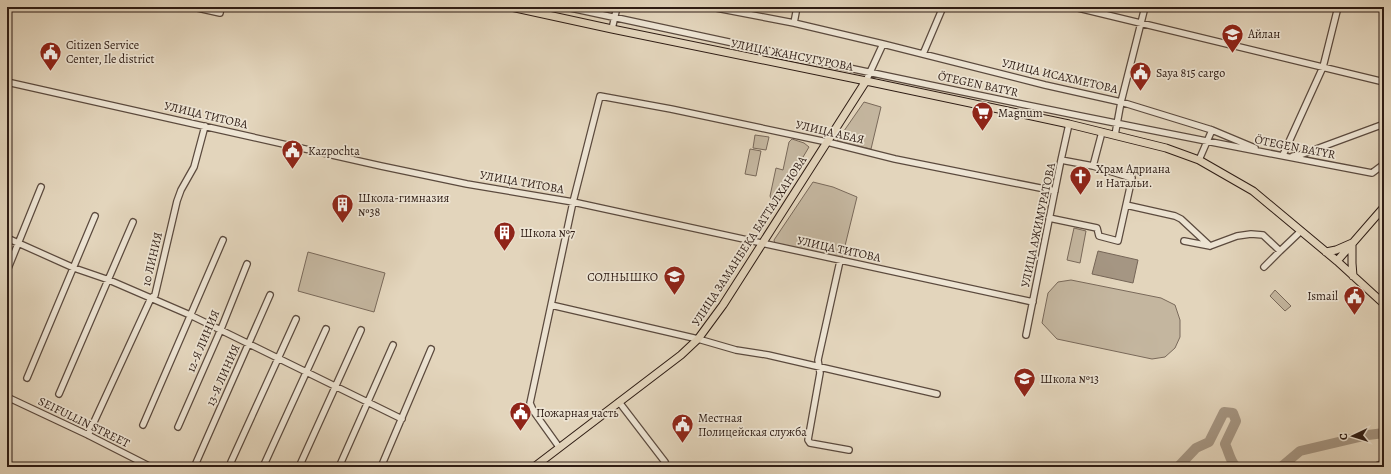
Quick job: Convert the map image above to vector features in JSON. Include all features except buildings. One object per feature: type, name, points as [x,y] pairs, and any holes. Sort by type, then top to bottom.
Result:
[{"type":"main road","name":"УЛИЦА ЖАНСУГУРОВА","points":[[511,7],[1069,124],[1166,148],[1199,160],[1253,191],[1337,261],[1384,304]]},
{"type":"main road","name":"УЛИЦА ЗАМАНБЕКА БАТТАЛХАНОВА","points":[[534,467],[681,355],[698,339],[727,298],[866,81]]},
{"type":"main road","points":[[1337,261],[1384,207]]},
{"type":"main road","points":[[1326,252],[1352,244]]},
{"type":"main road","points":[[1352,244],[1353,276]]},
{"type":"street","points":[[194,7],[221,10]]},
{"type":"street","name":"ÖTEGEN BATYR","points":[[566,7],[848,68],[1194,139],[1372,173],[1384,164]]},
{"type":"street","points":[[612,29],[617,7]]},
{"type":"street","name":"УЛИЦА ИСАХМЕТОВА","points":[[711,7],[794,23],[1045,85],[1121,102],[1145,7]]},
{"type":"street","points":[[794,23],[797,7]]},
{"type":"street","points":[[923,54],[943,7]]},
{"type":"street","points":[[1074,7],[1384,82]]},
{"type":"street","points":[[1283,155],[1323,67],[1338,7]]},
{"type":"street","points":[[866,81],[883,44]]},
{"type":"street","name":"УЛИЦА ТИТОВА","points":[[7,82],[467,184],[573,202],[1033,302]]},
{"type":"street","name":"УЛИЦА АБАЯ","points":[[573,202],[600,96],[671,109],[827,142],[895,159],[1055,191]]},
{"type":"street","points":[[1115,136],[1121,102],[1212,130],[1280,157],[1283,155],[1300,155],[1384,124]]},
{"type":"street","points":[[1061,160],[1069,124]]},
{"type":"street","name":"10 ЛИНИЯ","points":[[88,435],[151,298],[155,294],[179,195],[194,167],[205,126]]},
{"type":"street","points":[[1199,160],[1212,130]]},
{"type":"street","points":[[1093,166],[1102,132]]},
{"type":"street","name":"УЛИЦА АЖИМУРАТОВА","points":[[1026,335],[1061,160],[1093,166],[1132,178],[1126,205]]},
{"type":"street","points":[[7,271],[41,187]]},
{"type":"street","points":[[559,447],[534,412],[530,403],[573,202]]},
{"type":"street","points":[[1049,218],[1097,228],[1099,236],[1118,241],[1126,205],[1175,216],[1181,219],[1210,246]]},
{"type":"street","points":[[27,378],[95,216]]},
{"type":"street","points":[[59,394],[134,222]]},
{"type":"street","points":[[1264,267],[1301,230]]},
{"type":"street","points":[[1184,241],[1210,246],[1237,236],[1251,234],[1263,235],[1280,251]]},
{"type":"street","points":[[7,238],[74,268],[109,280],[190,315],[402,419]]},
{"type":"street","points":[[143,425],[223,240]]},
{"type":"street","points":[[840,261],[818,360],[820,373],[808,440],[810,443],[849,450]]},
{"type":"street","name":"12-Я ЛИНИЯ","points":[[178,427],[247,264]]},
{"type":"street","name":"13-Я ЛИНИЯ","points":[[196,463],[270,295]]},
{"type":"street","points":[[551,305],[698,339],[736,350],[768,355],[937,394]]},
{"type":"street","points":[[231,462],[296,319]]},
{"type":"street","points":[[263,467],[326,329]]},
{"type":"street","points":[[299,467],[361,330]]},
{"type":"street","points":[[339,467],[393,344]]},
{"type":"street","points":[[381,467],[431,350]]},
{"type":"street","name":"SEIFULLIN STREET","points":[[7,397],[88,435],[151,467]]},
{"type":"street","points":[[619,402],[665,462]]},
{"type":"street","points":[[1374,467],[1384,463]]},
{"type":"shaded area","points":[[864,102],[881,107],[871,149],[837,141]]},
{"type":"shaded area","points":[[755,135],[769,137],[766,150],[753,148]]},
{"type":"shaded area","points":[[792,139],[804,143],[809,147],[777,201],[772,201],[770,196],[776,168],[783,170],[789,142]]},
{"type":"shaded area","points":[[750,149],[761,151],[756,176],[745,174]]},
{"type":"shaded area","points":[[813,182],[833,187],[857,197],[842,258],[775,244],[774,240]]},
{"type":"shaded area","points":[[1074,228],[1086,231],[1080,263],[1067,260]]},
{"type":"shaded area","points":[[1098,251],[1138,260],[1133,283],[1092,274]]},
{"type":"shaded area","points":[[308,252],[385,273],[374,312],[298,291]]},
{"type":"shaded area","points":[[1071,280],[1161,298],[1175,305],[1180,320],[1180,337],[1175,348],[1165,357],[1152,359],[1057,339],[1042,323],[1048,293],[1058,282]]},
{"type":"shaded area","points":[[1275,290],[1291,306],[1285,311],[1270,296]]},
{"type":"waterway","points":[[1178,467],[1196,448],[1209,442],[1224,412],[1233,413],[1236,421],[1225,444],[1236,467]]},
{"type":"waterway","points":[[1281,467],[1300,451],[1368,435],[1384,433]]},
{"type":"place","name":"Айлан","points":[[1233,54]]},
{"type":"place","name":"Citizen Service Center, Ile district","points":[[51,72]]},
{"type":"place","name":"Saya 815 cargo","points":[[1140,92]]},
{"type":"place","name":"Magnum","points":[[982,132]]},
{"type":"place","name":"Kazpochta","points":[[292,170]]},
{"type":"place","name":"Храм Адриана и Натальи.","points":[[1080,196]]},
{"type":"place","name":"Школа-гимназия №38","points":[[342,224]]},
{"type":"place","name":"Школа №7","points":[[504,252]]},
{"type":"place","name":"СОЛНЫШКО","points":[[674,296]]},
{"type":"place","name":"Ismail","points":[[1354,316]]},
{"type":"place","name":"Школа №13","points":[[1024,398]]},
{"type":"place","name":"Пожарная часть","points":[[520,432]]},
{"type":"place","name":"Местная Полицейская служба","points":[[683,444]]}]
